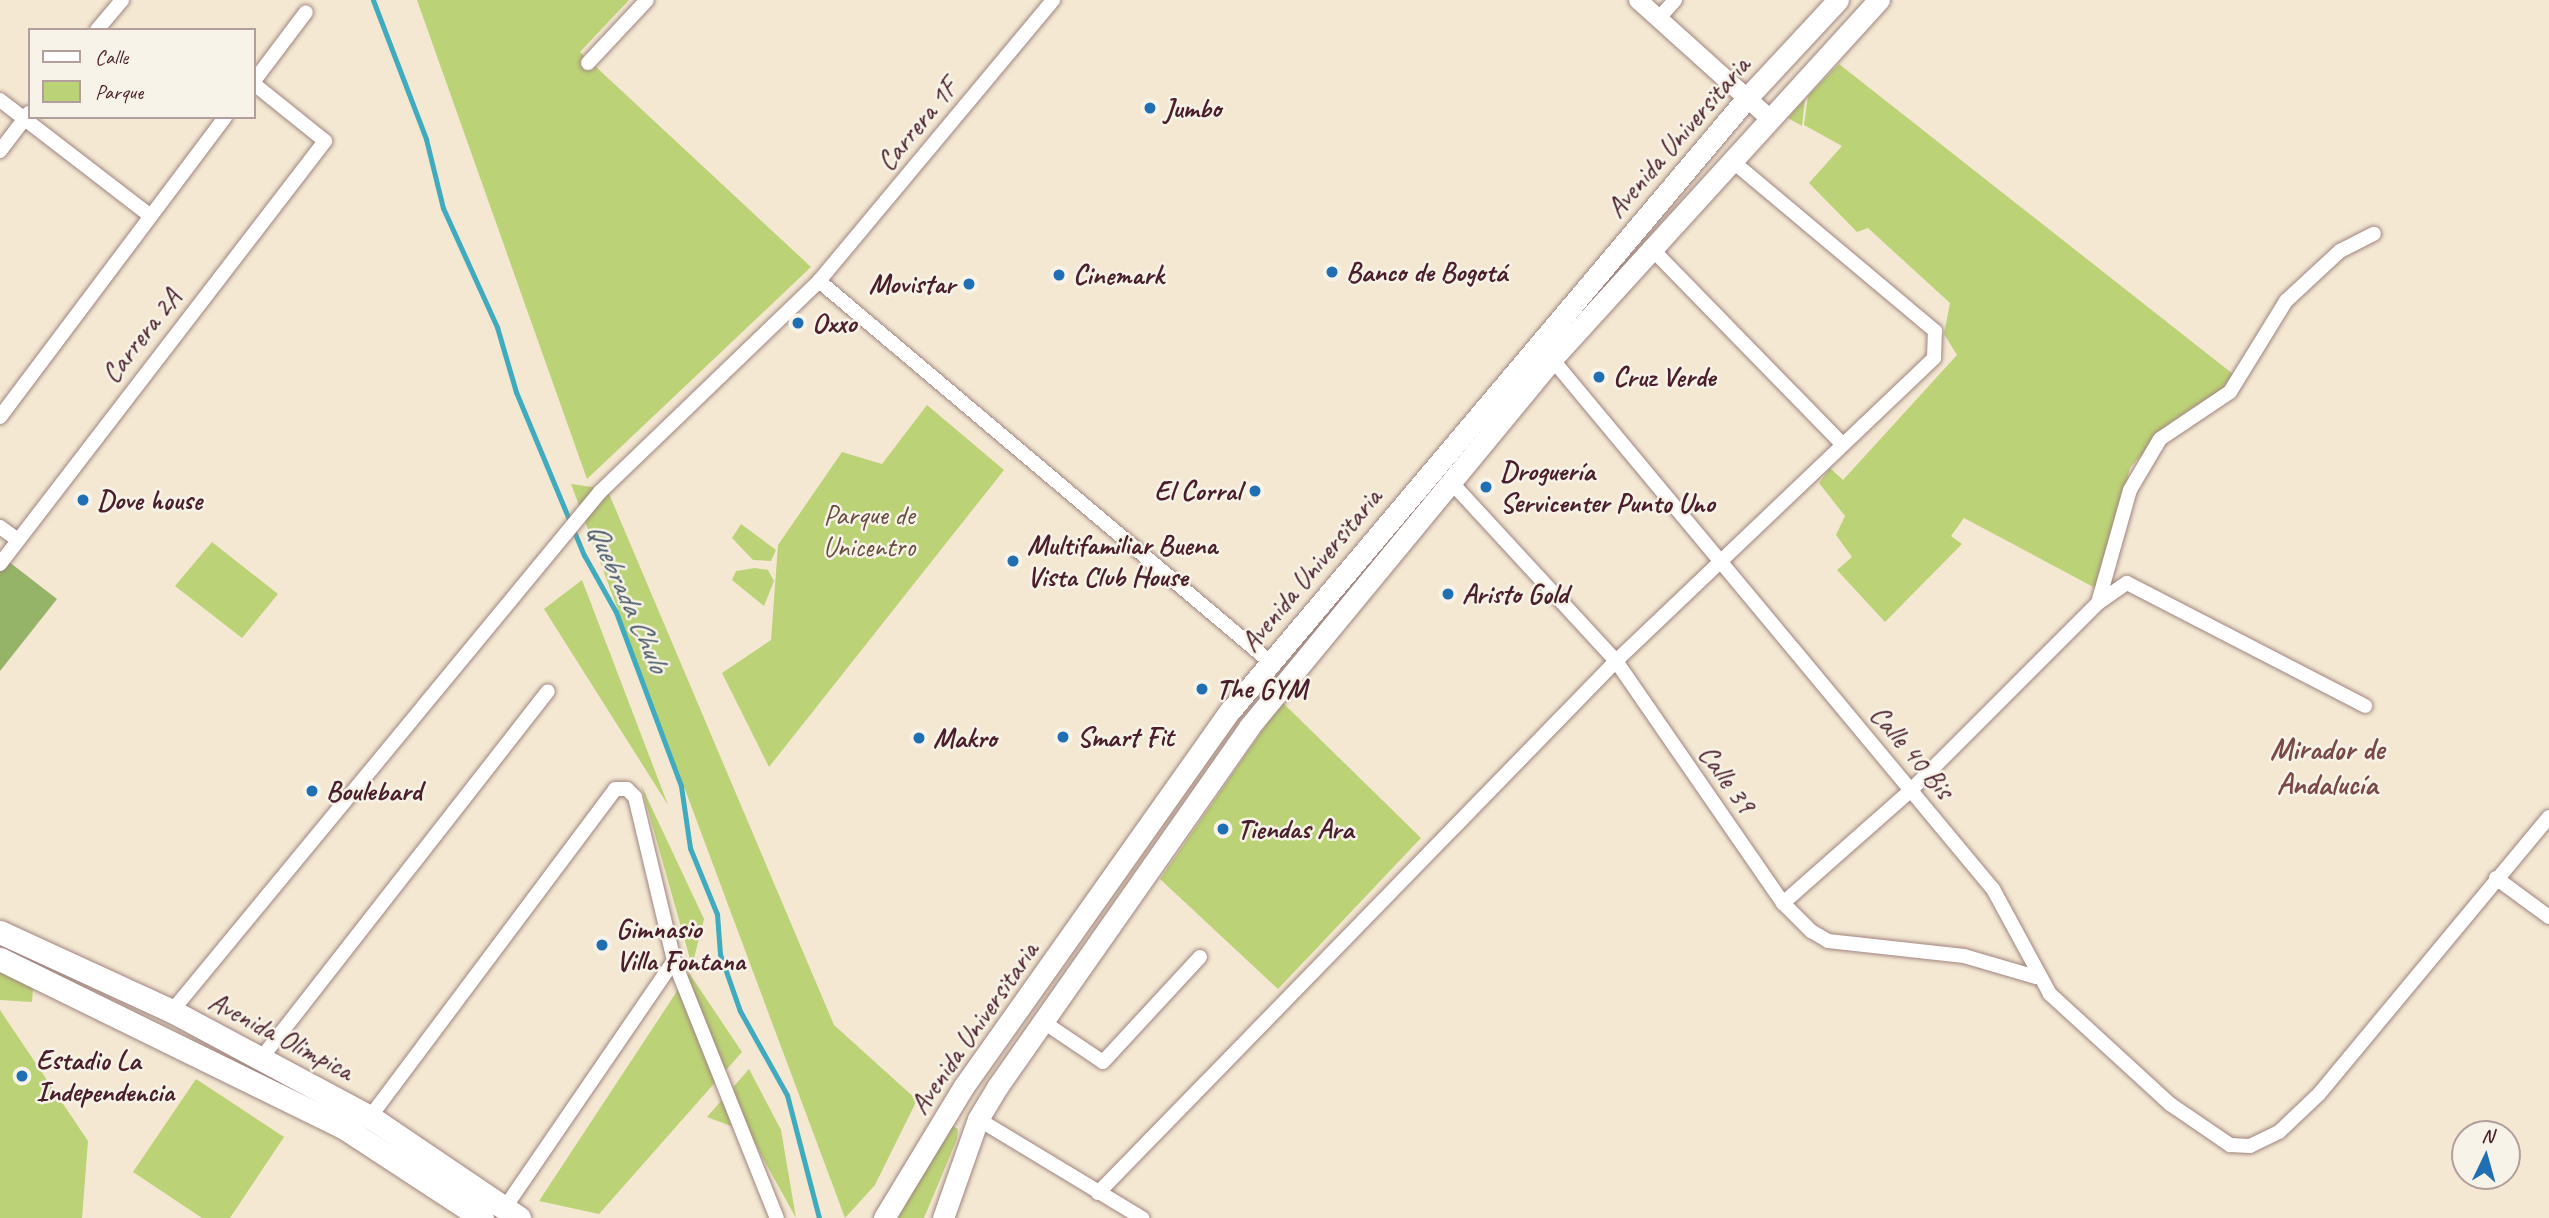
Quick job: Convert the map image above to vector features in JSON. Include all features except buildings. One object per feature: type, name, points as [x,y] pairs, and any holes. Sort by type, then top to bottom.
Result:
[{"type":"main road","name":"Avenida Universitaria","points":[[884,1218],[964,1086],[1177,782],[1270,662],[1746,99],[1838,0]]},
{"type":"main road","name":"Avenida Universitaria","points":[[943,1218],[978,1119],[1042,1021],[1249,727],[1552,359],[1650,247],[1879,0]]},
{"type":"main road","name":"Avenida Olimpica","points":[[0,932],[172,1011],[259,1061],[370,1117],[511,1213]]},
{"type":"main road","name":"Avenida Olimpica","points":[[0,959],[343,1127],[482,1218]]},
{"type":"street","points":[[99,28],[121,0]]},
{"type":"street","points":[[588,63],[647,0]]},
{"type":"street","name":"Carrera 1F","points":[[172,1011],[600,492],[819,281],[1054,0]]},
{"type":"street","points":[[1638,0],[1769,118]]},
{"type":"street","points":[[1658,18],[1675,0]]},
{"type":"street","points":[[256,79],[306,12]]},
{"type":"street","name":"Carrera 2A","points":[[0,564],[15,538],[325,141],[256,84]]},
{"type":"street","points":[[0,100],[27,116],[0,151]]},
{"type":"street","points":[[31,119],[148,214]]},
{"type":"street","points":[[0,416],[148,214],[223,119]]},
{"type":"street","points":[[1098,1193],[1616,661],[1723,563],[1841,443],[1934,358],[1939,342],[1935,331],[1731,160]]},
{"type":"street","points":[[2098,603],[2130,489],[2154,447],[2230,391],[2295,292],[2340,251],[2374,234]]},
{"type":"street","points":[[1650,247],[1841,443]]},
{"type":"street","points":[[819,281],[1270,662]]},
{"type":"street","name":"Calle 40 Bis","points":[[1552,359],[1993,889],[2036,977],[2069,1016],[2170,1104],[2230,1145],[2250,1146],[2278,1132],[2319,1094],[2496,878]]},
{"type":"street","name":"Calle 39","points":[[1450,481],[1616,661],[1783,903],[1828,941],[1953,954],[2036,977]]},
{"type":"street","points":[[0,527],[15,538]]},
{"type":"street","points":[[1783,903],[1911,790],[2098,603],[2119,587],[2136,586],[2365,706]]},
{"type":"street","points":[[259,1061],[548,691]]},
{"type":"street","points":[[370,1117],[615,789],[635,797],[674,961],[777,1218]]},
{"type":"street","points":[[2549,817],[2496,878],[2549,917]]},
{"type":"street","points":[[1042,1021],[1103,1062],[1200,957]]},
{"type":"street","points":[[511,1213],[674,961]]},
{"type":"street","points":[[978,1119],[1142,1218]]},
{"type":"green space","points":[[417,0],[629,0],[580,52],[811,267],[587,479]]},
{"type":"green space","points":[[1839,64],[2233,374],[2222,389],[2171,422],[2130,468],[2099,590],[1964,518],[1951,536],[1962,544],[1885,622],[1837,570],[1852,557],[1836,535],[1845,516],[1819,483],[1830,468],[1843,480],[1957,355],[1944,334],[1950,303],[1868,228],[1857,232],[1809,183],[1842,146],[1804,125],[1808,96]]},
{"type":"green space","points":[[1805,99],[1802,126],[1788,118]]},
{"type":"green space","name":"Parque de Unicentro","points":[[927,405],[1004,470],[769,767],[722,673],[771,640],[778,545],[842,452],[882,464]]},
{"type":"green space","points":[[571,484],[607,489],[834,1025],[917,1100],[875,1185],[845,1218]]},
{"type":"green space","points":[[741,524],[776,550],[771,561],[753,560],[732,538]]},
{"type":"green space","points":[[212,542],[278,594],[242,638],[175,586]]},
{"type":"green space","points":[[4,558],[57,599],[0,671],[0,566]]},
{"type":"green space","points":[[755,568],[768,570],[774,581],[764,606],[732,580],[736,571]]},
{"type":"green space","points":[[582,580],[668,805],[544,609]]},
{"type":"green space","points":[[1282,702],[1421,838],[1278,989],[1160,879]]},
{"type":"green space","points":[[641,785],[704,919],[692,966]]},
{"type":"green space","points":[[0,970],[33,988],[32,1002],[0,1000]]},
{"type":"green space","points":[[689,973],[742,1052],[599,1214],[539,1201]]},
{"type":"green space","name":"Estadio La Independencia","points":[[0,1010],[88,1141],[82,1218],[0,1218]]},
{"type":"green space","points":[[749,1069],[781,1130],[796,1218],[749,1133],[707,1117]]},
{"type":"green space","points":[[196,1079],[284,1137],[230,1218],[202,1218],[133,1172]]},
{"type":"green space","points":[[951,1125],[958,1129],[957,1139],[924,1218],[898,1218],[941,1132]]},
{"type":"waterway","name":"Quebrada Chulo","points":[[373,0],[426,139],[443,208],[497,327],[516,392],[584,555],[616,612],[681,786],[690,848],[717,914],[720,954],[740,1011],[787,1095],[819,1218]]},
{"type":"place","name":"Jumbo","points":[[1150,108]]},
{"type":"place","name":"Banco de Bogotá","points":[[1332,272]]},
{"type":"place","name":"Cinemark","points":[[1059,275]]},
{"type":"place","name":"Movistar","points":[[969,284]]},
{"type":"place","name":"Oxxo","points":[[798,323]]},
{"type":"place","name":"Cruz Verde","points":[[1599,377]]},
{"type":"place","name":"Droguería Servicenter Punto Uno","points":[[1486,487]]},
{"type":"place","name":"El Corral","points":[[1255,491]]},
{"type":"place","name":"Dove house","points":[[83,500]]},
{"type":"place","name":"Multifamiliar Buena Vista Club House","points":[[1013,561]]},
{"type":"place","name":"Aristo Gold","points":[[1448,594]]},
{"type":"place","name":"The GYM","points":[[1202,689]]},
{"type":"place","name":"Smart Fit","points":[[1063,737]]},
{"type":"place","name":"Makro","points":[[919,738]]},
{"type":"place","name":"Boulebard","points":[[312,791]]},
{"type":"place","name":"Tiendas Ara","points":[[1223,829]]},
{"type":"place","name":"Gimnasio Villa Fontana","points":[[602,945]]},
{"type":"place","name":"Estadio La Independencia","points":[[22,1076]]},
{"type":"district","name":"Mirador de Andalucía","points":[[2327,766]]}]
